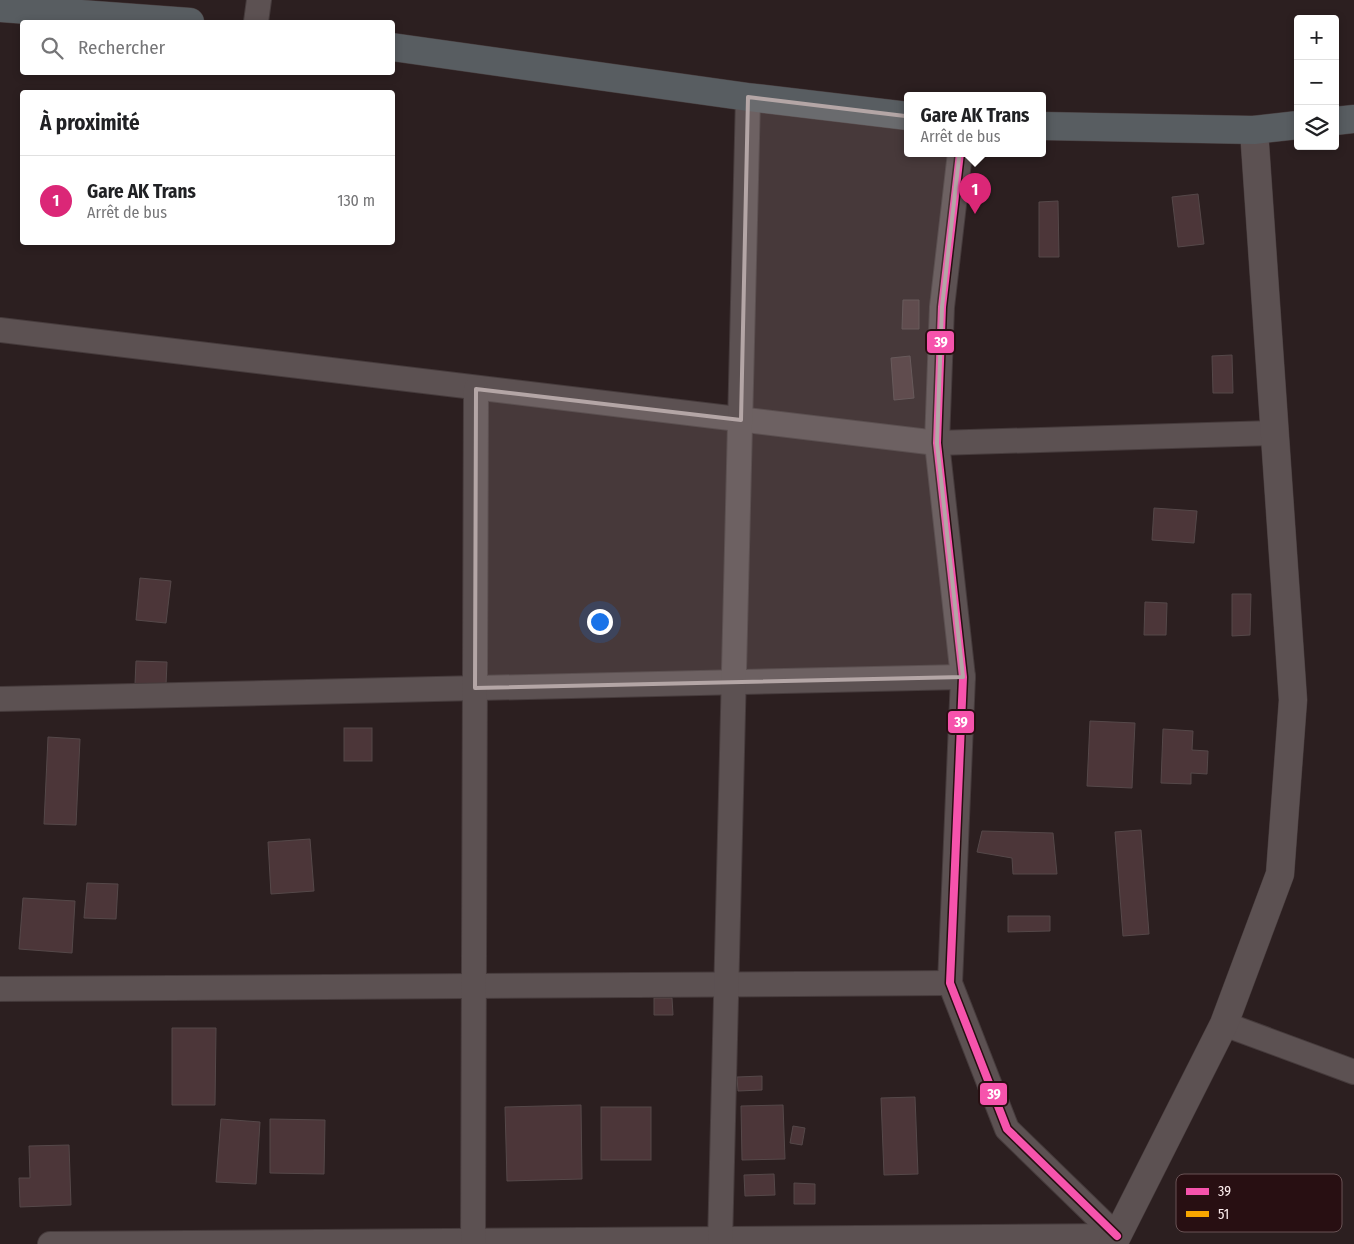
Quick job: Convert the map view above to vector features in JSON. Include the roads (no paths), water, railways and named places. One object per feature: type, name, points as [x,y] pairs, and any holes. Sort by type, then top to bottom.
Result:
[{"type":"main road","points":[[0,8],[163,20]]},
{"type":"main road","points":[[395,47],[748,97],[904,116]]},
{"type":"main road","points":[[1339,121],[1354,119]]},
{"type":"main road","points":[[1046,126],[1254,130],[1294,126]]},
{"type":"street","points":[[256,20],[259,0]]},
{"type":"street","points":[[720,1241],[748,97]]},
{"type":"street","points":[[1115,1240],[1224,1024],[1280,874],[1293,700],[1254,130]]},
{"type":"street","points":[[960,157],[942,307],[938,443],[963,677],[950,982],[1006,1129],[1115,1240]]},
{"type":"street","points":[[0,330],[476,389],[938,443],[1274,432]]},
{"type":"street","points":[[473,1242],[476,389]]},
{"type":"street","points":[[0,698],[963,677]]},
{"type":"street","points":[[0,989],[950,982]]},
{"type":"street","points":[[1224,1024],[1354,1072]]},
{"type":"street","points":[[50,1244],[1115,1240]]},
{"type":"place","name":"Gare AK Trans","points":[[975,214]]}]
